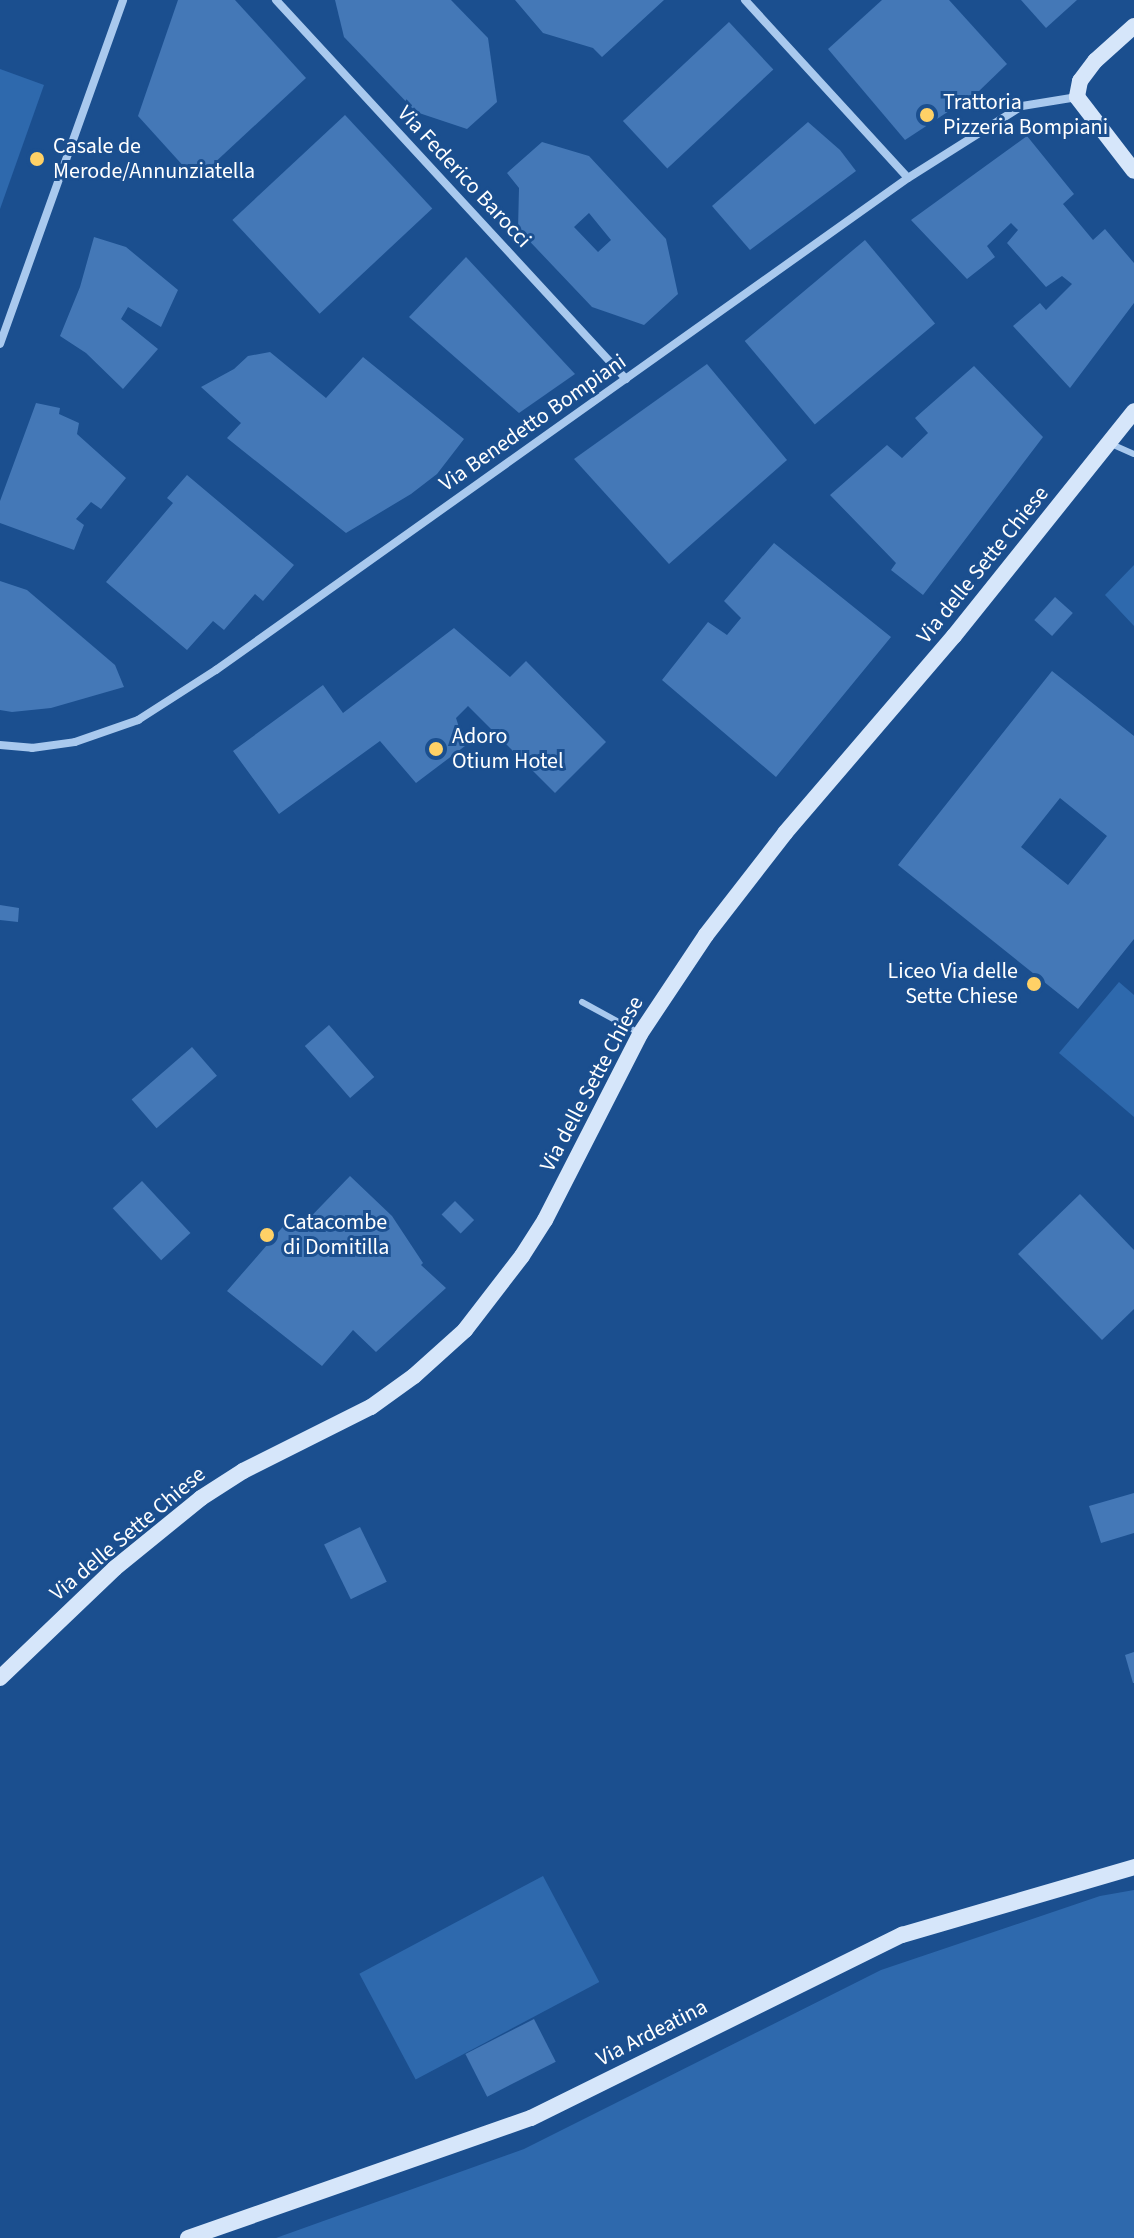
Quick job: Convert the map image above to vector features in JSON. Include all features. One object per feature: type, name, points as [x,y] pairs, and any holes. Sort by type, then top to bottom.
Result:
[{"type":"main road","points":[[1134,26],[1095,61],[1080,81],[1077,97],[1134,171]]},
{"type":"main road","name":"Via delle Sette Chiese","points":[[0,1678],[115,1568],[201,1498],[243,1471],[371,1407],[414,1376],[465,1330],[500,1287],[545,1220],[640,1034],[688,959],[777,842],[954,636],[1134,411]]},
{"type":"main road","name":"Via Ardeatina","points":[[188,2238],[531,2118],[902,1935],[1134,1867]]},
{"type":"street","points":[[0,344],[123,0]]},
{"type":"street","name":"Via Federico Barocci","points":[[276,0],[626,379]]},
{"type":"street","points":[[745,0],[908,178]]},
{"type":"street","name":"Via Benedetto Bompiani","points":[[0,745],[32,748],[75,742],[138,720],[216,670],[908,178],[1022,106],[1077,97]]},
{"type":"lane","points":[[1109,443],[1134,454]]},
{"type":"lane","points":[[582,1002],[640,1034]]},
{"type":"shaded area","points":[[0,69],[44,85],[0,209]]},
{"type":"shaded area","points":[[1134,565],[1134,626],[1105,595]]},
{"type":"shaded area","points":[[1119,982],[1134,995],[1134,1117],[1059,1053]]},
{"type":"shaded area","points":[[543,1876],[599,1982],[416,2080],[359,1974]]},
{"type":"shaded area","points":[[1134,1890],[1134,2238],[276,2238],[524,2149],[881,1970],[1100,1896]]},
{"type":"building","points":[[178,0],[235,0],[306,78],[196,180],[138,116]]},
{"type":"building","points":[[335,0],[451,0],[488,38],[497,102],[467,129],[416,112],[344,37]]},
{"type":"building","points":[[515,0],[664,0],[602,57],[593,48],[543,33]]},
{"type":"building","points":[[882,0],[949,0],[1007,64],[978,92],[905,140],[828,49]]},
{"type":"building","points":[[1021,0],[1077,0],[1046,28]]},
{"type":"building","points":[[729,22],[773,70],[667,168],[623,121]]},
{"type":"building","points":[[345,115],[432,209],[320,314],[232,220]]},
{"type":"building","points":[[808,122],[840,150],[856,171],[750,250],[712,206]]},
{"type":"building","points":[[1027,136],[1074,194],[1063,204],[1093,240],[1105,229],[1134,263],[1134,303],[1070,388],[1013,326],[1040,303],[1046,310],[1072,284],[1062,276],[1046,287],[1007,243],[1018,230],[1011,223],[987,246],[995,257],[967,279],[911,220]]},
{"type":"building","points":[[542,142],[589,156],[666,239],[678,294],[644,325],[592,307],[518,229],[519,188],[507,173]],"holes":[[[589,213],[611,240],[598,252],[574,227]]]},
{"type":"building","points":[[94,237],[126,247],[178,290],[161,327],[128,307],[121,319],[158,349],[123,389],[86,353],[60,336],[80,287]]},
{"type":"building","points":[[865,240],[935,323],[815,424],[745,341]]},
{"type":"building","points":[[466,257],[575,374],[519,413],[409,317]]},
{"type":"building","points":[[270,352],[326,398],[363,357],[464,439],[437,474],[411,494],[346,533],[227,438],[241,423],[201,387],[234,369],[248,356]]},
{"type":"building","points":[[707,364],[787,460],[669,564],[574,459]]},
{"type":"building","points":[[974,366],[1043,437],[923,595],[891,570],[896,563],[830,495],[887,445],[902,458],[928,433],[915,418]]},
{"type":"building","points":[[36,403],[60,408],[59,414],[79,423],[77,434],[126,478],[101,509],[91,502],[76,519],[84,525],[74,550],[0,523],[0,501]]},
{"type":"building","points":[[187,475],[294,565],[263,601],[255,594],[224,630],[213,621],[187,650],[106,582],[173,503],[167,498]]},
{"type":"building","points":[[774,543],[891,637],[776,777],[662,680],[708,622],[727,635],[741,618],[724,601]]},
{"type":"building","points":[[0,581],[27,590],[115,665],[124,687],[51,708],[12,712],[0,710]]},
{"type":"building","points":[[1055,597],[1073,613],[1052,636],[1034,620]]},
{"type":"building","points":[[454,628],[510,677],[526,661],[606,742],[555,793],[468,706],[456,718],[465,746],[416,783],[380,741],[279,814],[233,751],[323,685],[343,713]]},
{"type":"building","points":[[1052,671],[1134,736],[1134,939],[1078,1009],[898,865]],"holes":[[[1060,798],[1107,836],[1068,885],[1021,847]]]},
{"type":"building","points":[[0,905],[19,908],[18,922],[0,920]]},
{"type":"building","points":[[329,1025],[374,1077],[350,1098],[305,1046]]},
{"type":"building","points":[[192,1047],[217,1076],[157,1128],[132,1099]]},
{"type":"building","points":[[350,1176],[392,1216],[423,1263],[421,1265],[446,1288],[376,1352],[353,1330],[322,1366],[227,1291],[287,1222],[297,1231]]},
{"type":"building","points":[[142,1181],[190,1233],[161,1260],[113,1208]]},
{"type":"building","points":[[1080,1194],[1134,1250],[1134,1309],[1102,1340],[1018,1254]]},
{"type":"building","points":[[455,1201],[474,1220],[461,1234],[442,1214]]},
{"type":"building","points":[[1134,1493],[1134,1533],[1101,1543],[1089,1506]]},
{"type":"building","points":[[360,1527],[387,1582],[351,1599],[324,1545]]},
{"type":"building","points":[[1134,1652],[1134,1683],[1133,1683],[1125,1655]]},
{"type":"building","points":[[534,2019],[556,2062],[487,2097],[465,2054]]},
{"type":"place","name":"Trattoria Pizzeria Bompiani","points":[[927,115]]},
{"type":"place","name":"Casale de Merode/Annunziatella","points":[[37,159]]},
{"type":"place","name":"Adoro Otium Hotel","points":[[436,749]]},
{"type":"place","name":"Liceo Via delle Sette Chiese","points":[[1034,984]]},
{"type":"place","name":"Catacombe di Domitilla","points":[[267,1235]]}]
